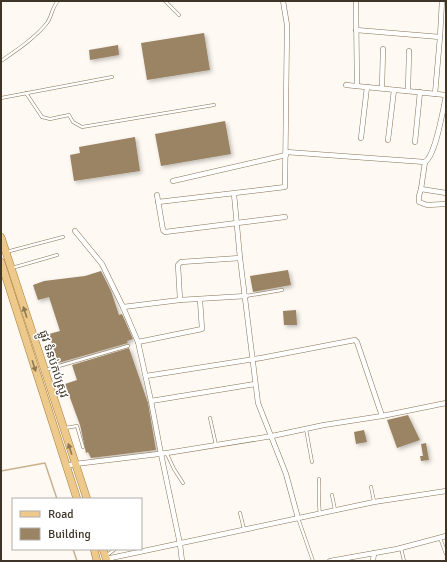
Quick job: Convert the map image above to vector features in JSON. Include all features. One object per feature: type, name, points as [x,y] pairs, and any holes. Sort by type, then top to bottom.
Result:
[{"type":"main road","name":"ផ្លូវ ទំនប់កប់ស្រូវ","points":[[1,237],[87,498]]},
{"type":"main road","name":"ផ្លូវ ទំនប់កប់ស្រូវ","points":[[1,263],[77,498]]},
{"type":"main road","points":[[94,550],[98,561]]},
{"type":"street","points":[[158,202],[285,188],[287,25],[283,1]]},
{"type":"street","points":[[356,1],[357,86]]},
{"type":"street","points":[[436,94],[440,37],[444,11],[442,1]]},
{"type":"street","points":[[356,30],[440,37]]},
{"type":"street","points":[[382,88],[383,48]]},
{"type":"street","points":[[408,91],[409,51]]},
{"type":"street","points":[[346,85],[446,95],[436,140],[429,159],[425,162],[419,202],[427,205],[446,204]]},
{"type":"street","points":[[361,138],[367,87]]},
{"type":"street","points":[[388,140],[394,90]]},
{"type":"street","points":[[415,142],[420,92]]},
{"type":"street","points":[[174,181],[286,154],[425,162]]},
{"type":"street","points":[[421,189],[446,193]]},
{"type":"street","points":[[234,194],[238,223],[240,258],[246,296],[258,403],[286,474],[298,518]]},
{"type":"street","points":[[157,196],[163,230],[165,232],[285,217]]},
{"type":"street","points":[[76,230],[102,264],[138,342],[180,544],[182,561]]},
{"type":"street","points":[[180,300],[178,265],[181,262],[240,258]]},
{"type":"street","points":[[123,307],[180,300],[200,300],[246,296]]},
{"type":"street","points":[[138,342],[202,329],[200,300]]},
{"type":"street","points":[[146,376],[253,359],[355,340],[358,342],[382,416]]},
{"type":"street","points":[[151,401],[255,384]]},
{"type":"street","points":[[66,466],[161,454],[272,436],[446,403]]},
{"type":"street","points":[[105,556],[180,544],[374,502],[446,491]]},
{"type":"street","points":[[330,561],[401,548],[446,536]]},
{"type":"street","points":[[374,553],[374,561]]},
{"type":"lane","points":[[1,61],[33,37],[48,22],[55,4],[58,1]]},
{"type":"lane","points":[[165,1],[179,15]]},
{"type":"lane","points":[[1,98],[112,77]]},
{"type":"lane","points":[[26,93],[42,117],[50,119],[69,115],[73,122],[82,126],[214,105]]},
{"type":"lane","points":[[6,252],[63,237]]},
{"type":"lane","points":[[11,268],[57,256]]},
{"type":"lane","points":[[246,296],[282,290]]},
{"type":"lane","points":[[44,370],[128,346]]},
{"type":"lane","points":[[210,418],[216,445]]},
{"type":"lane","points":[[63,428],[77,426],[83,447]]},
{"type":"lane","points":[[306,429],[312,462]]},
{"type":"lane","points":[[167,453],[174,469],[183,483]]},
{"type":"lane","points":[[319,479],[320,498],[318,504],[320,514]]},
{"type":"lane","points":[[371,486],[374,502]]},
{"type":"lane","points":[[332,496],[336,511]]},
{"type":"lane","points":[[240,513],[244,529]]},
{"type":"lane","points":[[298,518],[312,561]]},
{"type":"lane","points":[[440,538],[446,554]]},
{"type":"lane","points":[[401,548],[404,561]]},
{"type":"lane","points":[[105,556],[114,550]]},
{"type":"building","points":[[204,33],[210,70],[147,80],[141,43]]},
{"type":"building","points":[[118,45],[119,55],[90,60],[89,50]]},
{"type":"building","points":[[225,121],[231,154],[161,166],[155,134]]},
{"type":"building","points":[[135,137],[140,171],[74,181],[70,155],[80,153],[79,147]]},
{"type":"building","points":[[288,270],[291,285],[253,292],[250,276]]},
{"type":"building","points":[[101,271],[111,291],[119,315],[122,314],[133,339],[127,341],[128,343],[58,363],[49,334],[60,331],[49,297],[38,300],[33,285],[44,281],[85,276]]},
{"type":"building","points":[[296,310],[297,325],[284,325],[283,311]]},
{"type":"building","points":[[129,348],[148,403],[156,450],[91,458],[88,452],[86,453],[80,425],[65,384],[77,380],[72,365]]},
{"type":"building","points":[[408,415],[420,440],[397,448],[387,420]]},
{"type":"building","points":[[364,430],[367,442],[356,444],[354,432]]},
{"type":"building","points":[[426,443],[429,460],[421,461],[420,456],[423,456],[421,444]]},
{"type":"waterway","points":[[1,471],[45,463],[57,498]]},
{"type":"waterway","points":[[73,550],[77,561]]}]
